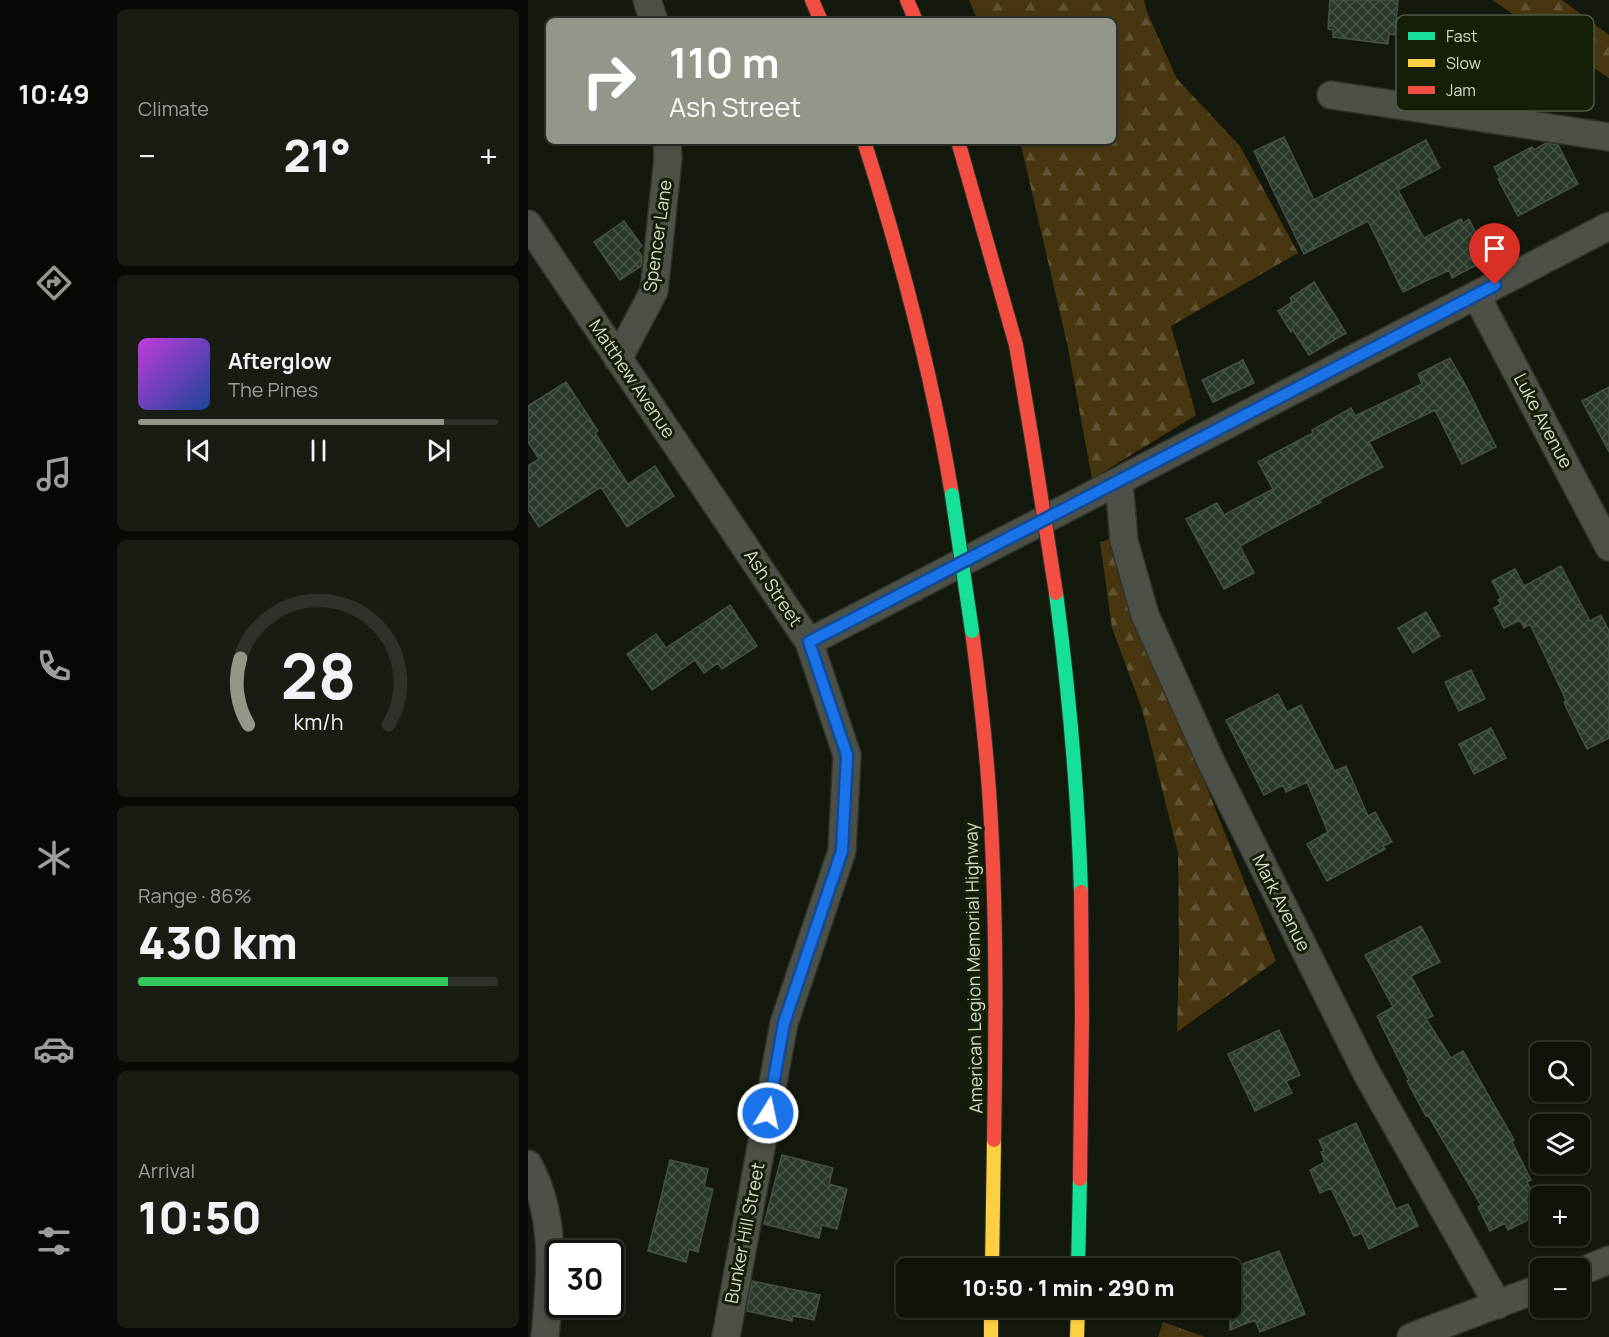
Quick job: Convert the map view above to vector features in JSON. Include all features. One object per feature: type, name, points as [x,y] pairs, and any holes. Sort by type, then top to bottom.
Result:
[{"type":"highway","points":[[812,0],[820,18]]},
{"type":"highway","points":[[907,0],[915,18]]},
{"type":"highway","name":"American Legion Memorial Highway","points":[[865,144],[893,233],[921,337],[944,441],[972,631],[987,760],[995,906],[996,1052],[992,1258]]},
{"type":"highway","points":[[959,144],[1016,345],[1068,668],[1077,774],[1081,884],[1082,1096],[1078,1258]]},
{"type":"highway","points":[[991,1318],[991,1337]]},
{"type":"highway","points":[[1077,1337],[1078,1318]]},
{"type":"street","points":[[647,0],[653,18]]},
{"type":"street","points":[[1331,94],[1396,104]]},
{"type":"street","points":[[1441,111],[1609,137]]},
{"type":"street","name":"Spencer Lane","points":[[618,359],[654,291],[668,144]]},
{"type":"street","name":"Matthew Avenue","points":[[528,224],[736,533]]},
{"type":"street","name":"Ash Street","points":[[736,533],[809,642],[1609,226]]},
{"type":"street","name":"Luke Avenue","points":[[1476,295],[1609,547]]},
{"type":"street","name":"Mark Avenue","points":[[1119,481],[1124,541],[1145,615],[1211,762],[1366,1072],[1498,1305]]},
{"type":"street","name":"Bunker Hill Street","points":[[726,1337],[784,1023],[842,851],[847,755],[809,642]]},
{"type":"street","points":[[528,1164],[536,1178],[549,1223],[551,1262],[546,1337]]},
{"type":"street","points":[[1590,1268],[1609,1260]]},
{"type":"street","points":[[1411,1337],[1530,1292]]},
{"type":"green space","points":[[969,0],[1144,0],[1147,12],[1177,79],[1240,146],[1298,253],[1171,326],[1196,415],[1092,479],[1067,343],[1021,144],[1116,144],[1116,18],[977,18]]},
{"type":"green space","points":[[1492,0],[1562,0],[1582,15],[1514,15]]},
{"type":"green space","points":[[1594,24],[1609,35],[1609,78],[1594,68]]},
{"type":"green space","points":[[1117,537],[1141,623],[1276,961],[1177,1032],[1178,853],[1142,709],[1112,628],[1100,542]]},
{"type":"green space","points":[[1163,1322],[1205,1337],[1158,1337]]},
{"type":"building","points":[[1330,0],[1398,0],[1395,35],[1389,34],[1388,44],[1333,37],[1333,30],[1328,29]]},
{"type":"building","points":[[1284,137],[1314,200],[1426,140],[1440,168],[1398,190],[1424,238],[1461,219],[1463,223],[1469,219],[1481,243],[1474,246],[1482,262],[1452,278],[1449,270],[1403,292],[1368,221],[1304,254],[1254,151]]},
{"type":"building","points":[[1546,143],[1558,145],[1578,184],[1518,216],[1494,167],[1532,147],[1534,150]]},
{"type":"building","points":[[624,221],[642,246],[638,250],[642,256],[641,266],[620,280],[594,242]]},
{"type":"building","points":[[1314,282],[1346,333],[1309,355],[1278,311],[1292,302],[1290,298]]},
{"type":"building","points":[[1450,358],[1496,447],[1462,464],[1435,410],[1369,442],[1383,467],[1319,500],[1321,502],[1240,546],[1254,573],[1224,589],[1186,519],[1217,503],[1224,515],[1273,489],[1258,462],[1313,433],[1312,430],[1351,408],[1355,416],[1422,384],[1418,374]]},
{"type":"building","points":[[1243,360],[1254,383],[1213,402],[1202,380]]},
{"type":"building","points":[[566,382],[598,431],[595,433],[628,484],[655,466],[674,496],[627,527],[601,487],[539,527],[528,510],[528,466],[539,459],[528,442],[528,406]]},
{"type":"building","points":[[1609,387],[1609,452],[1582,401]]},
{"type":"building","points":[[1561,566],[1590,621],[1601,615],[1609,631],[1609,738],[1587,749],[1530,624],[1524,628],[1520,620],[1504,628],[1494,608],[1501,604],[1498,600],[1501,598],[1492,581],[1515,569],[1524,586]]},
{"type":"building","points":[[730,605],[757,646],[722,669],[718,663],[704,673],[695,660],[652,690],[627,654],[656,634],[666,648]]},
{"type":"building","points":[[1426,612],[1440,636],[1413,653],[1398,628]]},
{"type":"building","points":[[1471,670],[1485,699],[1459,711],[1445,682]]},
{"type":"building","points":[[1278,694],[1287,712],[1301,705],[1335,771],[1346,766],[1368,816],[1375,812],[1392,842],[1383,846],[1385,849],[1327,881],[1307,844],[1328,832],[1307,782],[1286,792],[1283,785],[1264,795],[1226,720]]},
{"type":"building","points":[[1491,728],[1506,758],[1474,774],[1459,744]]},
{"type":"building","points":[[1421,926],[1440,962],[1411,976],[1433,1016],[1426,1019],[1451,1058],[1463,1051],[1514,1140],[1512,1142],[1531,1180],[1527,1182],[1530,1188],[1530,1219],[1508,1230],[1505,1223],[1490,1231],[1478,1207],[1481,1205],[1428,1115],[1426,1116],[1377,1016],[1393,1007],[1365,955]]},
{"type":"building","points":[[1279,1030],[1300,1075],[1286,1081],[1292,1093],[1255,1111],[1228,1054]]},
{"type":"building","points":[[1356,1123],[1396,1209],[1408,1204],[1418,1226],[1369,1249],[1362,1233],[1354,1236],[1331,1188],[1320,1193],[1310,1170],[1325,1162],[1321,1152],[1324,1151],[1319,1140]]},
{"type":"building","points":[[782,1155],[833,1168],[829,1184],[847,1189],[837,1229],[822,1225],[819,1238],[764,1224]]},
{"type":"building","points":[[670,1160],[708,1169],[704,1187],[713,1189],[698,1252],[689,1249],[686,1262],[648,1251]]},
{"type":"building","points":[[1279,1251],[1305,1314],[1260,1332],[1255,1320],[1230,1330],[1230,1318],[1241,1318],[1241,1291],[1244,1290],[1241,1283],[1241,1265]]},
{"type":"building","points":[[752,1281],[820,1295],[814,1320],[793,1316],[792,1321],[747,1311]]},
{"type":"traffic: fast","points":[[952,495],[972,631]]},
{"type":"traffic: fast","points":[[1056,593],[1072,742],[1081,892]]},
{"type":"traffic: fast","points":[[1078,1258],[1080,1179]]},
{"type":"traffic: slow","points":[[992,1258],[994,1140]]},
{"type":"traffic: slow","points":[[991,1318],[991,1337]]},
{"type":"traffic: slow","points":[[1077,1337],[1078,1318]]},
{"type":"traffic: jam","points":[[812,0],[820,18]]},
{"type":"traffic: jam","points":[[907,0],[915,18]]},
{"type":"traffic: jam","points":[[865,144],[891,228],[914,316],[935,405],[952,495]]},
{"type":"traffic: jam","points":[[959,144],[1016,345],[1032,440]]},
{"type":"traffic: jam","points":[[1032,440],[1056,593]]},
{"type":"traffic: jam","points":[[972,631],[986,750],[992,834],[995,965],[994,1140]]},
{"type":"traffic: jam","points":[[1080,1179],[1081,892]]},
{"type":"route","points":[[768,1113],[784,1023],[842,851],[847,755],[809,642],[1495,285]]}]
